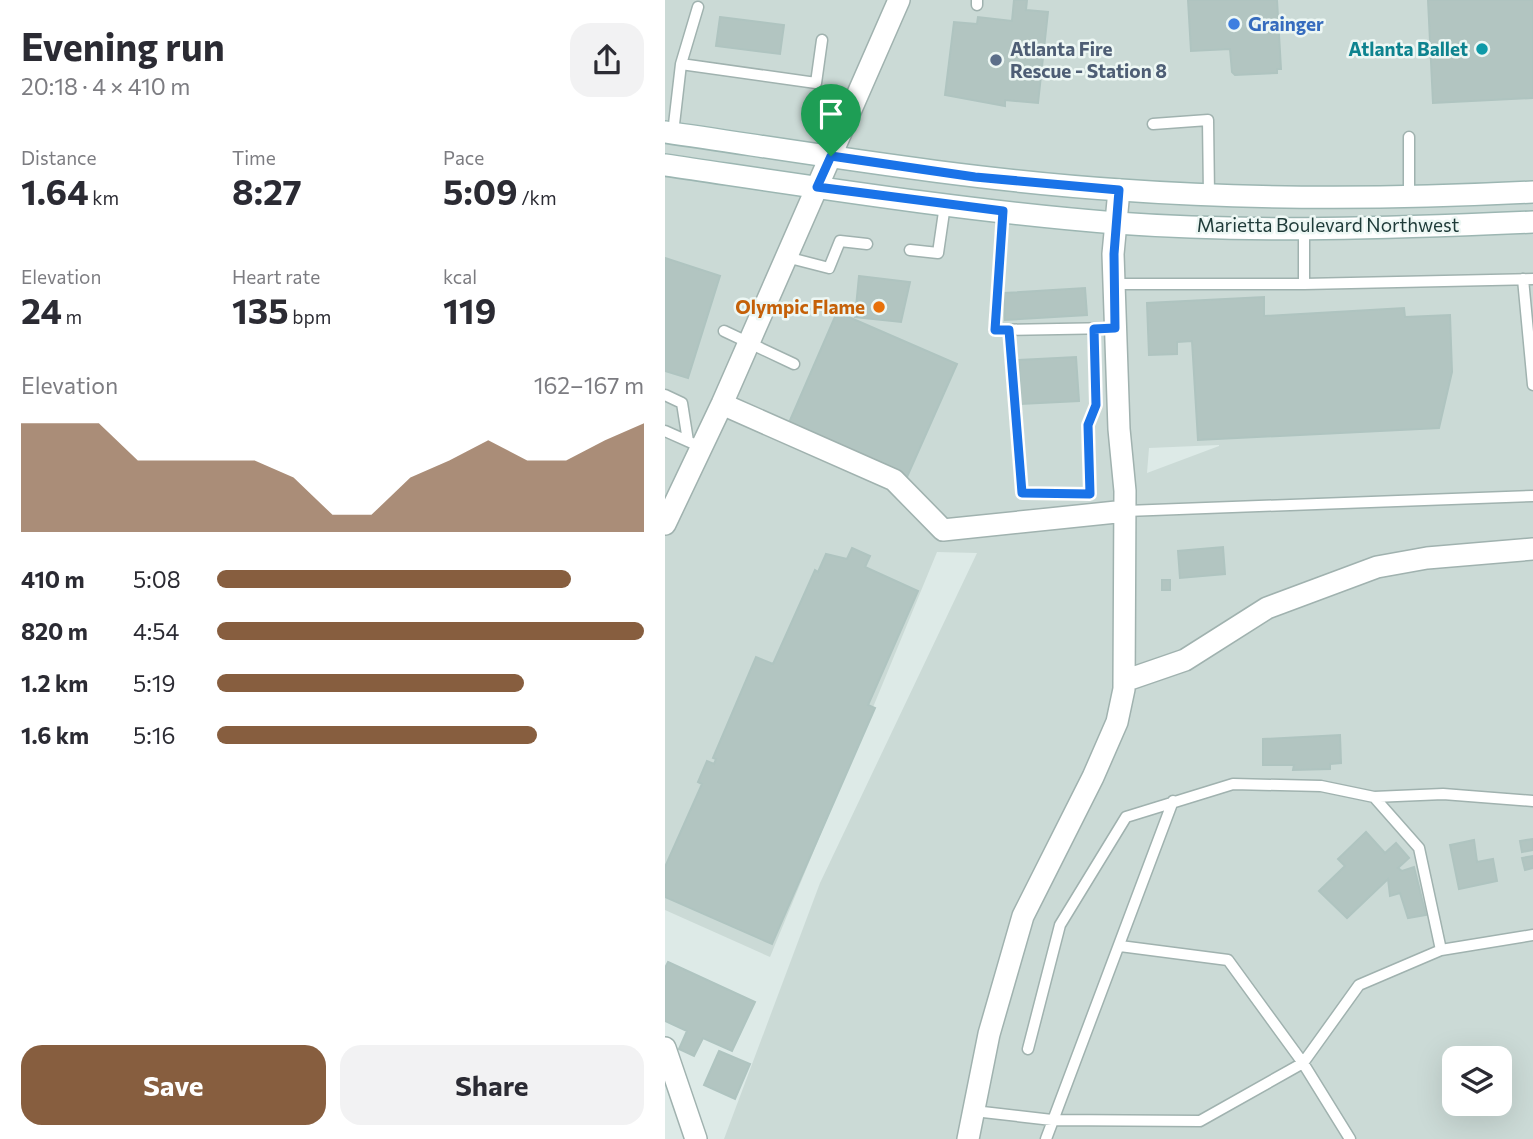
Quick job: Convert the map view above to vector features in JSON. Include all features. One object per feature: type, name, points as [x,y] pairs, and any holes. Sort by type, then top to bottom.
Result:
[{"type":"street","points":[[667,517],[695,444],[722,404],[899,0]]},
{"type":"street","points":[[669,132],[975,177],[1119,190],[1209,195],[1533,192]]},
{"type":"street","name":"Marietta Boulevard Northwest","points":[[665,165],[945,205],[1116,223],[1304,229],[1533,222]]},
{"type":"street","points":[[968,1139],[995,1011],[1023,916],[1108,744],[1117,722],[1124,681],[1126,511],[1114,284],[1119,190]]},
{"type":"street","points":[[722,404],[894,480],[943,530],[1126,511]]},
{"type":"street","points":[[1124,681],[1185,660],[1267,608],[1377,567],[1427,558],[1533,549]]},
{"type":"street","points":[[665,1048],[696,1139]]},
{"type":"lane","points":[[669,132],[681,64],[698,6]]},
{"type":"lane","points":[[681,64],[816,83],[822,40]]},
{"type":"lane","points":[[1153,124],[1208,120],[1209,195]]},
{"type":"lane","points":[[1409,137],[1409,195]]},
{"type":"lane","points":[[909,250],[939,253],[945,205]]},
{"type":"lane","points":[[1003,211],[995,330],[1115,328]]},
{"type":"lane","points":[[1304,229],[1304,284]]},
{"type":"lane","points":[[786,257],[829,268],[840,241],[867,244]]},
{"type":"lane","points":[[1114,284],[1304,284],[1528,279],[1533,385]]},
{"type":"lane","points":[[1009,330],[1022,493],[1090,494],[1088,425],[1096,405],[1094,329]]},
{"type":"lane","points":[[724,331],[794,363]]},
{"type":"lane","points":[[665,396],[682,403],[695,444]]},
{"type":"lane","points":[[665,431],[695,444]]},
{"type":"lane","points":[[1126,511],[1533,496]]},
{"type":"lane","points":[[1027,1049],[1060,925],[1126,817],[1233,785],[1321,786],[1374,797],[1443,794],[1533,801]]},
{"type":"lane","points":[[1374,797],[1419,848],[1441,950]]},
{"type":"lane","points":[[1046,1139],[1173,801]]},
{"type":"lane","points":[[974,1111],[1052,1120],[1200,1121],[1303,1063],[1359,985],[1441,950],[1533,935]]},
{"type":"lane","points":[[1120,946],[1227,960],[1303,1063],[1350,1139]]},
{"type":"shaded area","points":[[665,0],[1533,0],[1533,1139],[724,1139],[820,883],[977,553],[937,552],[770,957],[665,910]],"holes":[[[1219,446],[1147,473],[1149,448]]]},
{"type":"building","name":"Atlanta Fire Rescue - Station 8","points":[[1014,0],[1027,0],[1026,10],[1048,12],[1038,103],[1005,100],[1005,106],[945,95],[954,22],[977,24],[978,17],[1012,21]]},
{"type":"building","name":"Grainger","points":[[1188,0],[1277,0],[1281,69],[1277,69],[1277,73],[1235,75],[1232,72],[1230,49],[1191,51]]},
{"type":"building","name":"Atlanta Ballet","points":[[1428,0],[1533,0],[1533,98],[1433,103]]},
{"type":"building","points":[[720,17],[784,25],[780,54],[716,46]]},
{"type":"building","points":[[665,258],[720,276],[688,378],[665,371]]},
{"type":"building","name":"Olympic Flame","points":[[859,276],[910,282],[901,322],[855,317]]},
{"type":"building","points":[[1085,288],[1087,315],[1005,320],[1004,293]]},
{"type":"building","points":[[1264,297],[1264,316],[1404,308],[1405,317],[1450,315],[1452,372],[1439,428],[1198,440],[1192,341],[1177,342],[1177,354],[1149,355],[1147,303]]},
{"type":"building","points":[[837,312],[957,364],[907,477],[788,425]]},
{"type":"building","points":[[1076,357],[1079,401],[1021,404],[1019,360]]},
{"type":"building","points":[[1223,547],[1225,574],[1180,578],[1178,551]]},
{"type":"building","points":[[852,548],[870,556],[865,567],[918,591],[868,705],[875,708],[772,944],[665,897],[665,867],[702,784],[698,782],[707,761],[714,764],[716,759],[713,758],[756,657],[773,664],[815,570],[818,572],[826,554],[847,559]]},
{"type":"building","points":[[1162,580],[1170,580],[1170,590],[1162,590]]},
{"type":"building","points":[[1340,735],[1341,763],[1330,764],[1330,769],[1293,770],[1294,765],[1263,765],[1263,739]]},
{"type":"building","points":[[1366,832],[1385,853],[1396,843],[1409,858],[1398,868],[1402,871],[1414,867],[1426,915],[1408,918],[1400,893],[1390,896],[1388,879],[1347,918],[1319,891],[1345,866],[1338,859]]},
{"type":"building","points":[[1533,839],[1533,850],[1522,852],[1520,841]]},
{"type":"building","points":[[1474,840],[1477,862],[1493,859],[1497,881],[1459,889],[1450,845]]},
{"type":"building","points":[[1533,856],[1533,868],[1525,870],[1522,858]]},
{"type":"building","points":[[668,962],[755,1002],[732,1051],[703,1038],[694,1056],[679,1049],[687,1031],[665,1021],[665,968]]},
{"type":"building","points":[[719,1051],[750,1064],[735,1099],[704,1085]]},
{"type":"place","name":"Grainger","points":[[1234,24]]},
{"type":"place","name":"Atlanta Ballet","points":[[1482,49]]},
{"type":"place","name":"Atlanta Fire Rescue - Station 8","points":[[996,60]]},
{"type":"place","name":"Olympic Flame","points":[[879,307]]},
{"type":"route","points":[[831,156],[975,177],[1119,190],[1114,254],[1115,328],[1094,329],[1096,405],[1088,425],[1090,494],[1022,493],[1009,330],[995,330],[1003,211],[817,187],[831,156]]}]
